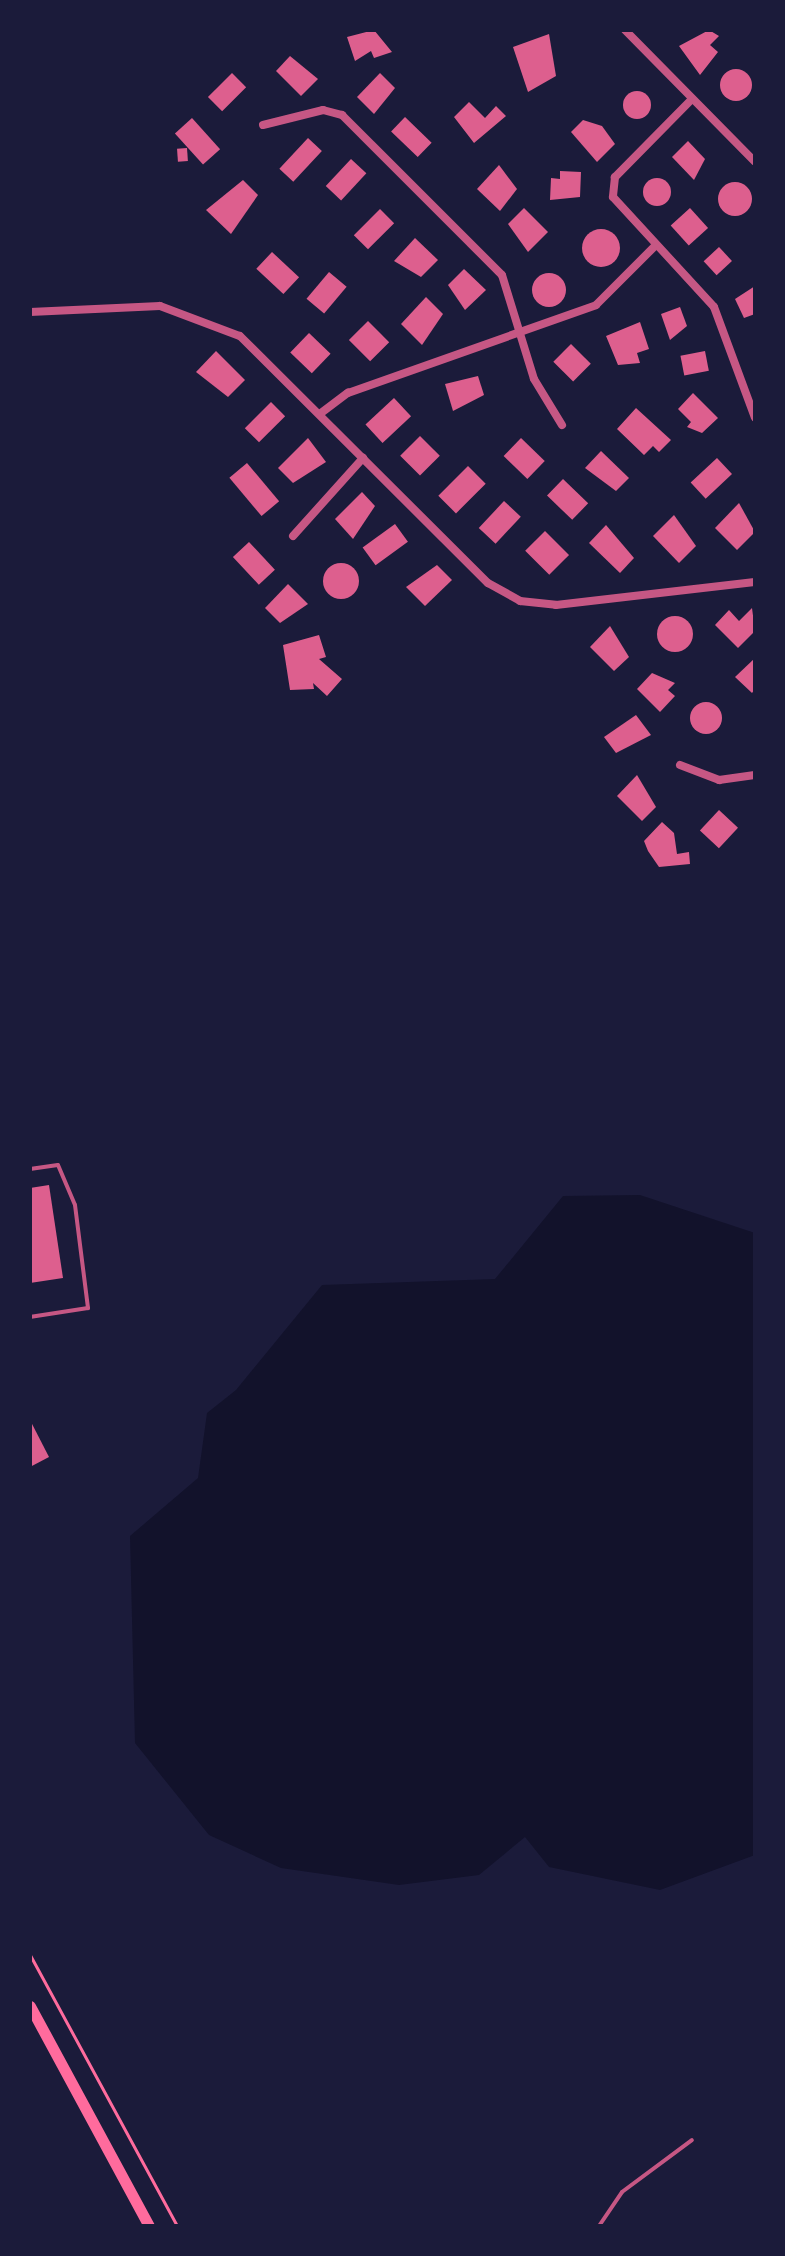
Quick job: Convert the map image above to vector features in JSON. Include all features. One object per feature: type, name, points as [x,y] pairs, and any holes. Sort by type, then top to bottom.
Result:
[{"type":"main road","points":[[30,2006],[149,2226]]},
{"type":"street","points":[[625,30],[755,162]]},
{"type":"street","points":[[692,99],[615,177],[613,197],[714,307],[755,418]]},
{"type":"street","points":[[263,125],[323,110],[342,115],[502,275],[534,379],[562,425]]},
{"type":"street","points":[[321,413],[348,393],[520,336],[596,305],[656,245]]},
{"type":"street","points":[[30,312],[160,306],[240,336],[321,413],[488,583],[520,601],[556,605],[755,582]]},
{"type":"street","points":[[293,536],[363,458]]},
{"type":"street","points":[[680,765],[719,780],[755,775]]},
{"type":"lane","points":[[30,1169],[58,1165],[75,1205],[88,1308],[30,1317]]},
{"type":"lane","points":[[599,2226],[622,2192],[692,2140]]},
{"type":"path","points":[[30,1955],[177,2226]]},
{"type":"shaded area","points":[[640,1195],[755,1233],[755,1855],[660,1890],[549,1867],[525,1837],[479,1875],[399,1885],[281,1868],[209,1835],[135,1743],[130,1536],[198,1478],[207,1413],[236,1390],[322,1285],[495,1279],[563,1196]]},
{"type":"building","points":[[374,30],[392,52],[374,58],[371,51],[355,61],[347,37]]},
{"type":"building","points":[[709,30],[719,36],[710,45],[718,52],[700,75],[679,46]]},
{"type":"building","points":[[549,34],[556,76],[528,92],[513,47]]},
{"type":"building","points":[[290,56],[318,79],[301,96],[276,71]]},
{"type":"building","points":[[736,69],[747,74],[752,85],[747,96],[736,101],[725,96],[720,85],[725,74]]},
{"type":"building","points":[[232,73],[246,87],[222,111],[208,97]]},
{"type":"building","points":[[380,73],[395,88],[374,114],[357,97]]},
{"type":"building","points":[[637,91],[647,95],[651,105],[647,115],[637,119],[627,115],[623,105],[627,95]]},
{"type":"building","points":[[469,102],[485,118],[496,106],[506,116],[474,143],[454,117]]},
{"type":"building","points":[[405,117],[432,143],[418,157],[391,131]]},
{"type":"building","points":[[192,118],[220,149],[203,165],[175,133]]},
{"type":"building","points":[[583,120],[602,126],[615,144],[597,162],[571,132]]},
{"type":"building","points":[[308,138],[322,151],[293,182],[279,169]]},
{"type":"building","points":[[688,141],[705,159],[694,180],[672,157]]},
{"type":"building","points":[[187,148],[188,161],[178,162],[177,149]]},
{"type":"building","points":[[351,159],[366,173],[341,200],[326,186]]},
{"type":"building","points":[[499,165],[517,189],[500,211],[477,189]]},
{"type":"building","points":[[560,171],[581,172],[580,197],[550,200],[551,178],[560,179]]},
{"type":"building","points":[[657,178],[667,182],[671,192],[667,202],[657,206],[647,202],[643,192],[647,182]]},
{"type":"building","points":[[243,180],[258,195],[231,234],[206,210]]},
{"type":"building","points":[[735,182],[747,187],[752,199],[747,211],[735,216],[723,211],[718,199],[723,187]]},
{"type":"building","points":[[524,208],[548,232],[528,252],[508,224]]},
{"type":"building","points":[[690,208],[708,228],[689,245],[671,225]]},
{"type":"building","points":[[380,209],[394,223],[368,249],[354,235]]},
{"type":"building","points":[[601,229],[614,235],[620,248],[614,261],[601,267],[588,261],[582,248],[588,235]]},
{"type":"building","points":[[415,238],[438,260],[421,277],[394,261]]},
{"type":"building","points":[[719,247],[732,261],[717,275],[704,261]]},
{"type":"building","points":[[272,252],[299,277],[283,294],[256,269]]},
{"type":"building","points":[[464,269],[486,290],[465,310],[448,285]]},
{"type":"building","points":[[329,272],[347,287],[324,314],[307,299]]},
{"type":"building","points":[[549,273],[561,278],[566,290],[561,302],[549,307],[537,302],[532,290],[537,278]]},
{"type":"building","points":[[755,286],[755,314],[744,318],[735,299]]},
{"type":"building","points":[[426,297],[443,314],[422,345],[401,324]]},
{"type":"building","points":[[680,307],[687,326],[670,340],[661,314]]},
{"type":"building","points":[[368,321],[389,342],[370,361],[349,340]]},
{"type":"building","points":[[640,322],[649,349],[637,353],[640,363],[618,365],[606,336]]},
{"type":"building","points":[[309,333],[331,354],[312,373],[290,352]]},
{"type":"building","points":[[571,344],[591,364],[573,381],[553,362]]},
{"type":"building","points":[[216,351],[245,380],[228,397],[196,372]]},
{"type":"building","points":[[705,351],[709,371],[684,375],[680,356]]},
{"type":"building","points":[[478,376],[484,395],[453,411],[445,384]]},
{"type":"building","points":[[693,393],[718,418],[702,433],[687,427],[691,422],[678,409]]},
{"type":"building","points":[[394,398],[411,416],[383,443],[365,425]]},
{"type":"building","points":[[271,402],[285,416],[259,442],[245,428]]},
{"type":"building","points":[[636,408],[671,440],[659,452],[653,446],[644,455],[617,429]]},
{"type":"building","points":[[420,436],[440,456],[420,476],[400,456]]},
{"type":"building","points":[[308,438],[326,462],[293,483],[278,468]]},
{"type":"building","points":[[521,438],[545,461],[527,479],[504,456]]},
{"type":"building","points":[[601,451],[629,478],[616,491],[585,468]]},
{"type":"building","points":[[717,458],[732,474],[706,499],[691,483]]},
{"type":"building","points":[[247,463],[279,501],[262,516],[229,478]]},
{"type":"building","points":[[468,466],[486,484],[456,513],[438,496]]},
{"type":"building","points":[[563,479],[588,503],[572,520],[547,496]]},
{"type":"building","points":[[362,492],[375,506],[353,539],[335,519]]},
{"type":"building","points":[[504,501],[521,517],[496,544],[479,528]]},
{"type":"building","points":[[739,503],[755,532],[737,550],[715,528]]},
{"type":"building","points":[[674,515],[696,546],[679,563],[653,536]]},
{"type":"building","points":[[395,524],[408,542],[376,565],[363,548]]},
{"type":"building","points":[[606,525],[634,558],[620,573],[589,543]]},
{"type":"building","points":[[545,531],[569,555],[549,575],[525,551]]},
{"type":"building","points":[[249,542],[275,570],[259,585],[233,557]]},
{"type":"building","points":[[341,563],[353,569],[359,581],[353,593],[341,599],[329,593],[323,581],[329,569]]},
{"type":"building","points":[[437,565],[452,580],[425,606],[406,587]]},
{"type":"building","points":[[288,584],[308,604],[280,623],[265,608]]},
{"type":"building","points":[[752,608],[755,631],[738,648],[715,625],[729,610],[739,621]]},
{"type":"building","points":[[675,616],[687,622],[693,634],[687,646],[675,652],[663,646],[657,634],[663,622]]},
{"type":"building","points":[[610,626],[629,657],[614,671],[590,647]]},
{"type":"building","points":[[319,635],[326,657],[319,659],[342,679],[327,696],[313,683],[314,689],[290,690],[283,645]]},
{"type":"building","points":[[755,658],[755,689],[752,693],[735,677]]},
{"type":"building","points":[[652,673],[675,683],[668,690],[675,696],[660,712],[637,689]]},
{"type":"building","points":[[706,702],[717,707],[722,718],[717,729],[706,734],[695,729],[690,718],[695,707]]},
{"type":"building","points":[[636,715],[651,735],[616,753],[604,737]]},
{"type":"building","points":[[637,775],[656,807],[642,821],[617,796]]},
{"type":"building","points":[[719,810],[738,828],[719,848],[700,830]]},
{"type":"building","points":[[662,822],[674,833],[677,854],[689,852],[690,864],[659,867],[648,851],[644,841]]},
{"type":"building","points":[[49,1185],[63,1278],[30,1283],[30,1188]]},
{"type":"building","points":[[30,1420],[49,1457],[30,1467]]}]
